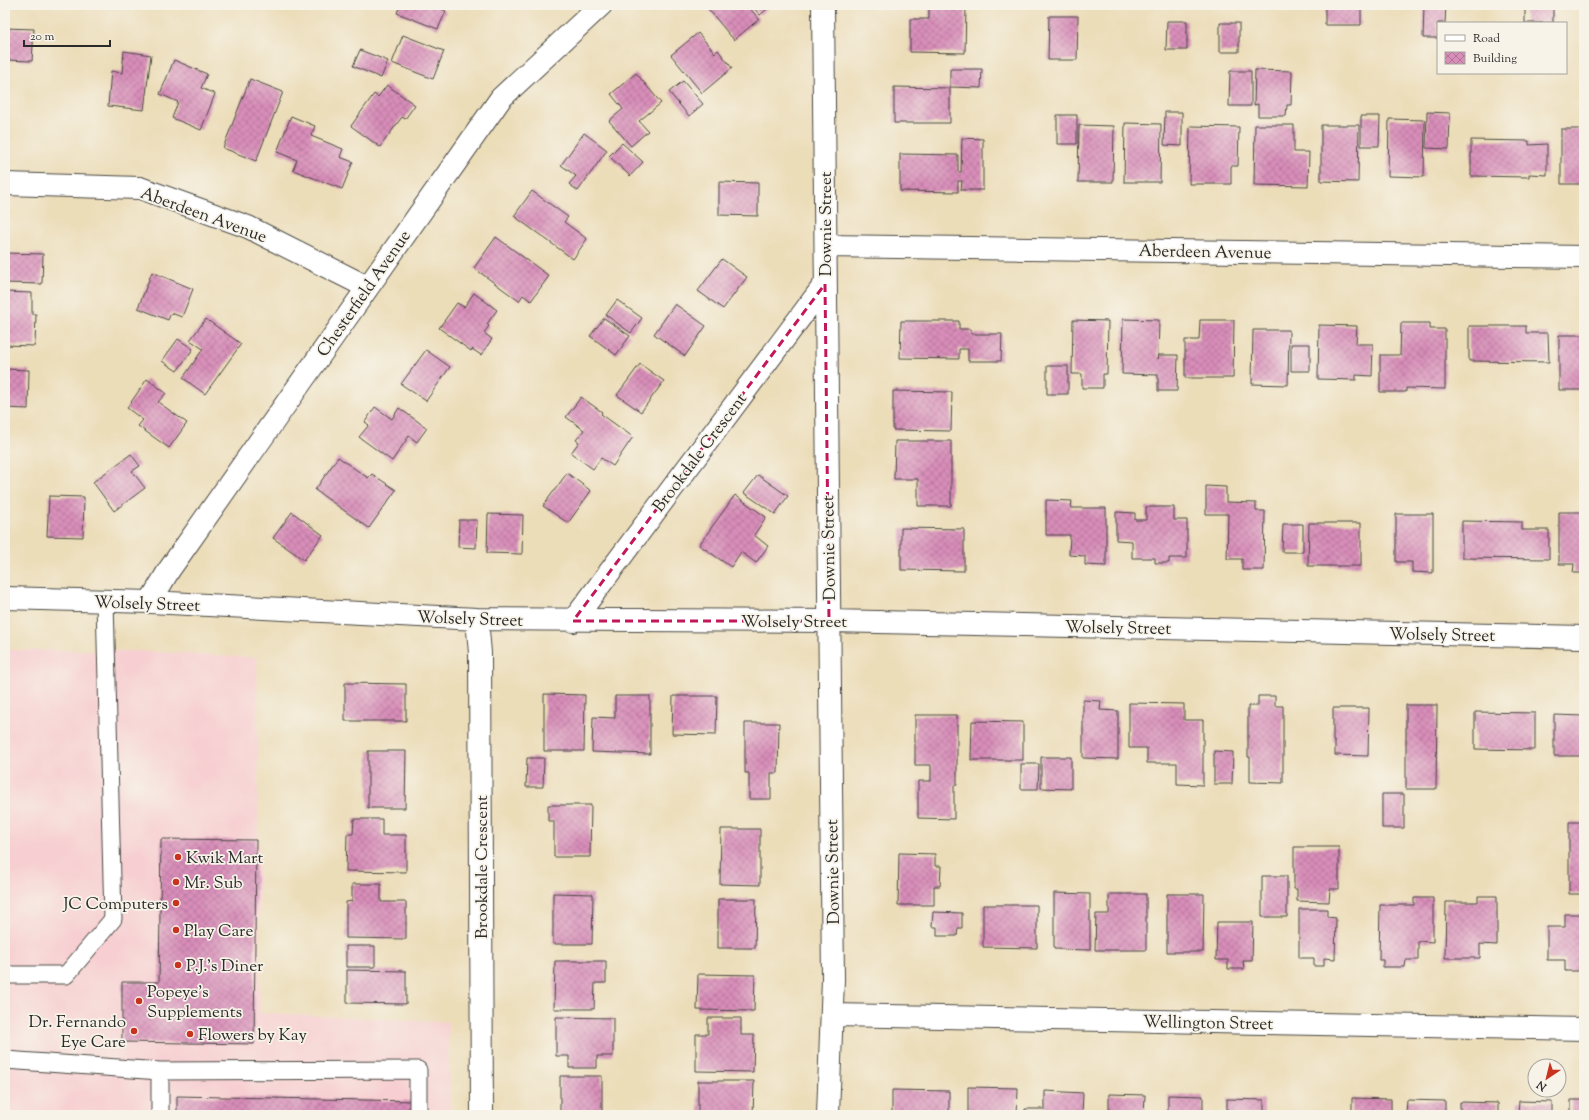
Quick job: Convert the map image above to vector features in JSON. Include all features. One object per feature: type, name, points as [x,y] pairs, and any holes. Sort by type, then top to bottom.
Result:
[{"type":"street","name":"Downie Street","points":[[823,5],[833,1015],[828,1115]]},
{"type":"street","name":"Chesterfield Avenue","points":[[150,602],[169,570],[501,98],[593,7]]},
{"type":"street","name":"Aberdeen Avenue","points":[[5,184],[140,188],[248,227],[367,287]]},
{"type":"street","name":"Aberdeen Avenue","points":[[826,246],[1584,257]]},
{"type":"street","name":"Brookdale Crescent","points":[[573,621],[825,284]]},
{"type":"street","name":"Wolsely Street","points":[[5,598],[150,602],[477,619],[573,621],[829,621],[1584,636]]},
{"type":"street","name":"Brookdale Crescent","points":[[477,619],[480,653],[482,1115]]},
{"type":"street","name":"Wellington Street","points":[[833,1015],[1584,1029]]},
{"type":"lane","points":[[5,975],[66,975],[113,919],[105,601]]},
{"type":"lane","points":[[5,1060],[160,1071],[418,1070],[418,1115]]},
{"type":"lane","points":[[160,1071],[160,1115]]},
{"type":"highlighted area","points":[[825,284],[829,621],[573,621]]},
{"type":"shaded area","points":[[5,650],[140,651],[257,658],[260,1013],[448,1022],[450,1115],[5,1115]]},
{"type":"building","points":[[400,5],[440,5],[439,8],[446,11],[438,29],[397,13]]},
{"type":"building","points":[[715,5],[747,5],[759,19],[734,40],[709,10]]},
{"type":"building","points":[[751,5],[772,5],[760,15]]},
{"type":"building","points":[[929,5],[966,6],[965,53],[910,52],[910,19],[929,19]]},
{"type":"building","points":[[1325,5],[1361,5],[1361,25],[1325,25]]},
{"type":"building","points":[[1424,5],[1446,5],[1445,22],[1437,22],[1437,38],[1423,38]]},
{"type":"building","points":[[1525,5],[1553,5],[1553,22],[1525,22]]},
{"type":"building","points":[[1049,16],[1078,16],[1077,60],[1048,60]]},
{"type":"building","points":[[1167,21],[1187,21],[1187,50],[1166,50]]},
{"type":"building","points":[[1220,23],[1239,23],[1239,52],[1220,52]]},
{"type":"building","points":[[5,28],[34,29],[32,61],[5,60]]},
{"type":"building","points":[[698,33],[715,53],[718,50],[732,68],[702,93],[671,55]]},
{"type":"building","points":[[403,35],[444,51],[433,79],[392,63]]},
{"type":"building","points":[[360,50],[388,61],[381,78],[353,66]]},
{"type":"building","points":[[124,51],[151,55],[144,110],[108,106],[111,71],[122,73]]},
{"type":"building","points":[[174,60],[207,74],[201,88],[215,94],[201,130],[172,118],[178,102],[160,94]]},
{"type":"building","points":[[950,69],[982,69],[981,88],[950,87]]},
{"type":"building","points":[[1255,70],[1292,71],[1291,105],[1287,105],[1286,116],[1258,116],[1258,104],[1254,105]]},
{"type":"building","points":[[1230,71],[1251,71],[1251,106],[1229,106]]},
{"type":"building","points":[[636,73],[661,103],[639,121],[648,131],[631,146],[609,121],[623,109],[611,94]]},
{"type":"building","points":[[250,79],[283,92],[256,161],[223,148]]},
{"type":"building","points":[[683,81],[703,104],[689,116],[669,92]]},
{"type":"building","points":[[387,85],[415,105],[405,119],[402,117],[380,147],[351,126],[374,94],[378,97]]},
{"type":"building","points":[[894,87],[950,88],[950,123],[894,123]]},
{"type":"building","points":[[1165,112],[1182,112],[1182,146],[1164,145]]},
{"type":"building","points":[[1427,112],[1450,113],[1449,149],[1426,148]]},
{"type":"building","points":[[1057,115],[1077,115],[1077,144],[1057,144]]},
{"type":"building","points":[[291,116],[315,126],[311,136],[343,149],[340,157],[353,162],[342,189],[293,170],[297,160],[277,152]]},
{"type":"building","points":[[1361,116],[1380,116],[1379,146],[1361,146]]},
{"type":"building","points":[[1389,119],[1425,120],[1424,177],[1388,176]]},
{"type":"building","points":[[1125,123],[1161,124],[1160,182],[1124,182]]},
{"type":"building","points":[[1079,125],[1114,126],[1113,182],[1078,182]]},
{"type":"building","points":[[1255,125],[1294,125],[1294,152],[1309,152],[1308,186],[1254,185]]},
{"type":"building","points":[[1321,125],[1359,125],[1358,182],[1321,181]]},
{"type":"building","points":[[1190,126],[1239,127],[1238,166],[1231,166],[1231,184],[1189,184]]},
{"type":"building","points":[[1561,129],[1584,129],[1584,184],[1561,184]]},
{"type":"building","points":[[584,133],[607,150],[578,191],[569,184],[576,176],[561,165]]},
{"type":"building","points":[[962,138],[983,139],[983,190],[961,190],[962,181],[958,181],[958,192],[900,191],[900,154],[958,155],[958,172],[961,172]]},
{"type":"building","points":[[1471,140],[1529,141],[1529,145],[1547,144],[1547,175],[1529,174],[1529,177],[1471,176]]},
{"type":"building","points":[[622,143],[643,162],[630,176],[609,156]]},
{"type":"building","points":[[719,182],[758,183],[758,216],[719,215]]},
{"type":"building","points":[[532,191],[568,217],[564,222],[587,239],[573,259],[514,216]]},
{"type":"building","points":[[496,237],[549,276],[531,301],[523,295],[519,301],[474,268]]},
{"type":"building","points":[[5,253],[43,254],[42,284],[5,283]]},
{"type":"building","points":[[722,259],[747,277],[723,309],[698,291]]},
{"type":"building","points":[[152,272],[193,289],[182,317],[171,313],[168,320],[138,308]]},
{"type":"building","points":[[5,292],[32,293],[32,314],[36,314],[35,346],[5,345]]},
{"type":"building","points":[[474,293],[497,310],[487,324],[489,326],[484,333],[492,339],[481,355],[472,349],[471,351],[439,328],[457,303],[464,307]]},
{"type":"building","points":[[617,300],[642,318],[631,333],[606,315]]},
{"type":"building","points":[[675,304],[706,326],[685,356],[654,334]]},
{"type":"building","points":[[604,318],[630,336],[616,355],[590,336]]},
{"type":"building","points":[[206,319],[241,344],[205,394],[183,378],[203,349],[190,340]]},
{"type":"building","points":[[1123,319],[1159,320],[1158,359],[1159,355],[1178,355],[1177,391],[1158,391],[1158,375],[1122,374]]},
{"type":"building","points":[[1073,320],[1108,321],[1107,374],[1103,374],[1103,388],[1082,388],[1082,374],[1072,374]]},
{"type":"building","points":[[1200,320],[1234,320],[1233,378],[1185,378],[1185,340],[1199,340]]},
{"type":"building","points":[[901,321],[959,321],[959,329],[971,329],[971,334],[1002,334],[1001,361],[968,361],[968,349],[959,349],[959,359],[900,358]]},
{"type":"building","points":[[1401,323],[1430,323],[1430,329],[1445,329],[1445,389],[1406,388],[1406,392],[1380,392],[1380,355],[1400,355]]},
{"type":"building","points":[[1319,325],[1357,326],[1356,344],[1373,344],[1372,376],[1356,375],[1356,380],[1318,379]]},
{"type":"building","points":[[1469,326],[1526,326],[1526,333],[1548,333],[1549,362],[1469,361]]},
{"type":"building","points":[[1253,330],[1289,330],[1288,385],[1252,384]]},
{"type":"building","points":[[1559,335],[1584,335],[1584,390],[1559,390]]},
{"type":"building","points":[[178,339],[193,349],[177,371],[162,361]]},
{"type":"building","points":[[1291,344],[1310,344],[1310,371],[1291,371]]},
{"type":"building","points":[[426,350],[450,367],[426,401],[401,384]]},
{"type":"building","points":[[640,364],[664,381],[641,412],[617,395]]},
{"type":"building","points":[[1047,366],[1068,366],[1068,394],[1047,394]]},
{"type":"building","points":[[5,369],[29,370],[28,409],[5,408]]},
{"type":"building","points":[[147,379],[166,393],[158,402],[187,423],[169,448],[138,426],[143,420],[127,408]]},
{"type":"building","points":[[893,391],[952,392],[951,431],[893,430]]},
{"type":"building","points":[[581,397],[602,412],[601,414],[633,437],[613,466],[601,458],[593,469],[571,453],[579,442],[576,440],[584,430],[566,417]]},
{"type":"building","points":[[375,407],[392,419],[399,408],[427,428],[417,442],[409,436],[392,461],[359,437],[369,425],[365,422]]},
{"type":"building","points":[[895,441],[951,441],[951,506],[918,506],[918,479],[894,479]]},
{"type":"building","points":[[131,454],[140,466],[132,471],[145,488],[114,511],[93,482]]},
{"type":"building","points":[[338,457],[368,478],[372,474],[396,490],[369,528],[315,490]]},
{"type":"building","points":[[567,473],[591,491],[568,523],[543,506]]},
{"type":"building","points":[[758,475],[788,496],[775,514],[744,493]]},
{"type":"building","points":[[1206,486],[1226,487],[1226,502],[1256,503],[1256,511],[1265,511],[1264,570],[1242,570],[1242,559],[1227,559],[1228,514],[1206,514]]},
{"type":"building","points":[[735,495],[766,517],[754,535],[768,546],[756,563],[741,552],[731,567],[699,545]]},
{"type":"building","points":[[49,496],[84,497],[83,537],[47,536]]},
{"type":"building","points":[[1046,500],[1072,501],[1071,508],[1106,508],[1106,566],[1085,565],[1085,556],[1069,555],[1070,535],[1046,535]]},
{"type":"building","points":[[1146,507],[1174,507],[1174,520],[1187,520],[1187,558],[1169,558],[1169,563],[1155,563],[1155,558],[1132,558],[1132,541],[1116,540],[1116,512],[1135,513],[1135,520],[1146,520]]},
{"type":"building","points":[[292,512],[323,535],[304,560],[273,538]]},
{"type":"building","points":[[1559,512],[1584,512],[1584,573],[1573,573],[1574,564],[1559,564]]},
{"type":"building","points":[[488,514],[523,515],[522,554],[487,553]]},
{"type":"building","points":[[1396,514],[1433,514],[1433,573],[1412,572],[1412,562],[1396,562]]},
{"type":"building","points":[[459,520],[477,520],[476,548],[458,547]]},
{"type":"building","points":[[1462,521],[1522,522],[1522,530],[1549,530],[1549,559],[1462,558]]},
{"type":"building","points":[[1309,523],[1361,523],[1361,566],[1308,566]]},
{"type":"building","points":[[1283,524],[1303,524],[1303,552],[1282,552]]},
{"type":"building","points":[[901,528],[964,529],[964,571],[901,570]]},
{"type":"building","points":[[345,683],[406,684],[406,721],[345,721]]},
{"type":"building","points":[[544,694],[585,695],[584,751],[544,751]]},
{"type":"building","points":[[615,696],[650,696],[650,754],[592,752],[593,717],[615,718]]},
{"type":"building","points":[[673,696],[717,696],[716,735],[672,734]]},
{"type":"building","points":[[1258,696],[1275,696],[1275,706],[1283,706],[1283,783],[1250,782],[1250,757],[1248,757],[1248,706],[1258,706]]},
{"type":"building","points":[[1083,700],[1101,701],[1100,710],[1118,711],[1118,759],[1083,758]]},
{"type":"building","points":[[1129,703],[1184,704],[1184,720],[1203,720],[1203,785],[1177,784],[1177,763],[1147,763],[1147,748],[1129,748]]},
{"type":"building","points":[[1406,705],[1437,705],[1436,789],[1406,789]]},
{"type":"building","points":[[1333,708],[1369,708],[1368,756],[1335,755],[1335,742],[1333,741]]},
{"type":"building","points":[[1475,712],[1535,713],[1535,750],[1475,749]]},
{"type":"building","points":[[915,715],[957,715],[957,785],[954,785],[954,819],[918,818],[918,781],[931,781],[931,765],[915,765]]},
{"type":"building","points":[[1554,715],[1584,716],[1584,756],[1554,756]]},
{"type":"building","points":[[972,721],[1023,722],[1023,760],[971,760]]},
{"type":"building","points":[[745,723],[779,723],[778,773],[771,773],[771,799],[749,799],[749,773],[745,773]]},
{"type":"building","points":[[368,751],[406,751],[405,808],[368,808]]},
{"type":"building","points":[[1214,751],[1233,752],[1232,784],[1214,784]]},
{"type":"building","points":[[1041,757],[1071,757],[1071,789],[1041,788]]},
{"type":"building","points":[[527,758],[544,758],[543,787],[526,787]]},
{"type":"building","points":[[1021,764],[1039,764],[1038,789],[1021,789]]},
{"type":"building","points":[[1382,794],[1404,794],[1404,828],[1382,828]]},
{"type":"building","points":[[548,805],[591,805],[590,857],[554,857],[554,821],[548,821]]},
{"type":"building","points":[[354,819],[382,819],[382,835],[406,835],[406,872],[346,871],[347,834],[353,834]]},
{"type":"building","points":[[1569,822],[1584,822],[1584,894],[1569,894]]},
{"type":"building","points":[[721,829],[760,829],[760,885],[720,884]]},
{"type":"building","points":[[161,839],[256,840],[254,1044],[122,1042],[122,982],[159,982]]},
{"type":"building","points":[[1294,847],[1339,847],[1339,889],[1330,889],[1329,902],[1297,901],[1297,889],[1294,889]]},
{"type":"building","points":[[899,853],[935,854],[935,866],[941,866],[940,886],[934,886],[934,905],[898,905]]},
{"type":"building","points":[[1262,876],[1287,876],[1287,917],[1262,917]]},
{"type":"building","points":[[352,884],[381,884],[381,902],[406,902],[406,939],[346,938],[346,902],[352,901]]},
{"type":"building","points":[[553,893],[593,894],[592,944],[553,944]]},
{"type":"building","points":[[1054,893],[1090,894],[1090,950],[1054,949]]},
{"type":"building","points":[[1109,894],[1146,894],[1146,950],[1095,950],[1096,914],[1109,914]]},
{"type":"building","points":[[1167,894],[1204,894],[1203,952],[1167,952]]},
{"type":"building","points":[[1478,896],[1497,896],[1497,945],[1480,944],[1480,958],[1445,958],[1446,902],[1478,902]]},
{"type":"building","points":[[1414,898],[1433,898],[1433,942],[1418,941],[1418,960],[1406,960],[1405,967],[1383,967],[1383,960],[1379,960],[1380,905],[1414,905]]},
{"type":"building","points":[[718,899],[756,899],[755,948],[718,948]]},
{"type":"building","points":[[983,905],[1037,905],[1037,948],[983,947]]},
{"type":"building","points":[[1299,909],[1327,909],[1327,917],[1336,918],[1335,959],[1324,958],[1324,966],[1314,966],[1314,958],[1299,958]]},
{"type":"building","points":[[933,912],[962,913],[962,928],[958,928],[957,936],[937,936],[937,927],[932,927]]},
{"type":"building","points":[[1565,914],[1584,914],[1584,971],[1565,971],[1565,960],[1547,960],[1547,927],[1565,927]]},
{"type":"building","points":[[1217,922],[1253,922],[1252,961],[1243,961],[1244,969],[1228,969],[1228,960],[1216,960]]},
{"type":"building","points":[[346,946],[375,946],[375,967],[346,967]]},
{"type":"building","points":[[555,961],[606,961],[606,983],[595,983],[594,1009],[554,1009]]},
{"type":"building","points":[[347,970],[406,971],[406,1004],[347,1003]]},
{"type":"building","points":[[698,974],[755,975],[754,1011],[697,1010]]},
{"type":"building","points":[[556,1017],[613,1018],[613,1056],[597,1056],[597,1068],[569,1068],[569,1056],[556,1056]]},
{"type":"building","points":[[708,1018],[741,1018],[741,1035],[754,1035],[753,1072],[696,1071],[696,1034],[708,1034]]},
{"type":"building","points":[[560,1076],[602,1076],[602,1115],[560,1115]]},
{"type":"building","points":[[698,1081],[754,1081],[753,1115],[698,1115]]},
{"type":"building","points":[[968,1087],[1018,1088],[1017,1115],[968,1115]]},
{"type":"building","points":[[892,1090],[949,1091],[949,1115],[892,1115]]},
{"type":"building","points":[[1045,1091],[1083,1093],[1082,1115],[1025,1115],[1025,1109],[1045,1109]]},
{"type":"building","points":[[1109,1094],[1145,1095],[1144,1115],[1109,1115]]},
{"type":"building","points":[[1168,1095],[1203,1096],[1203,1115],[1168,1115]]},
{"type":"building","points":[[177,1096],[413,1101],[413,1115],[177,1115]]},
{"type":"building","points":[[1352,1098],[1391,1099],[1391,1115],[1352,1115]]},
{"type":"building","points":[[1227,1099],[1264,1100],[1264,1115],[1227,1115]]},
{"type":"building","points":[[1407,1100],[1445,1101],[1445,1115],[1406,1115]]},
{"type":"building","points":[[1571,1100],[1584,1100],[1584,1115],[1571,1115]]},
{"type":"building","points":[[1519,1101],[1552,1102],[1552,1115],[1518,1115]]},
{"type":"building","points":[[1460,1102],[1498,1103],[1498,1115],[1460,1115]]},
{"type":"building","points":[[1293,1113],[1326,1113],[1326,1115],[1292,1115]]},
{"type":"place","name":"Kwik Mart","points":[[178,857]]},
{"type":"place","name":"Mr. Sub","points":[[176,882]]},
{"type":"place","name":"JC Computers","points":[[176,903]]},
{"type":"place","name":"Play Care","points":[[176,930]]},
{"type":"place","name":"P.J.'s Diner","points":[[178,965]]},
{"type":"place","name":"Popeye's Supplements","points":[[139,1001]]},
{"type":"place","name":"Dr. Fernando Eye Care","points":[[134,1031]]},
{"type":"place","name":"Flowers by Kay","points":[[190,1034]]}]
